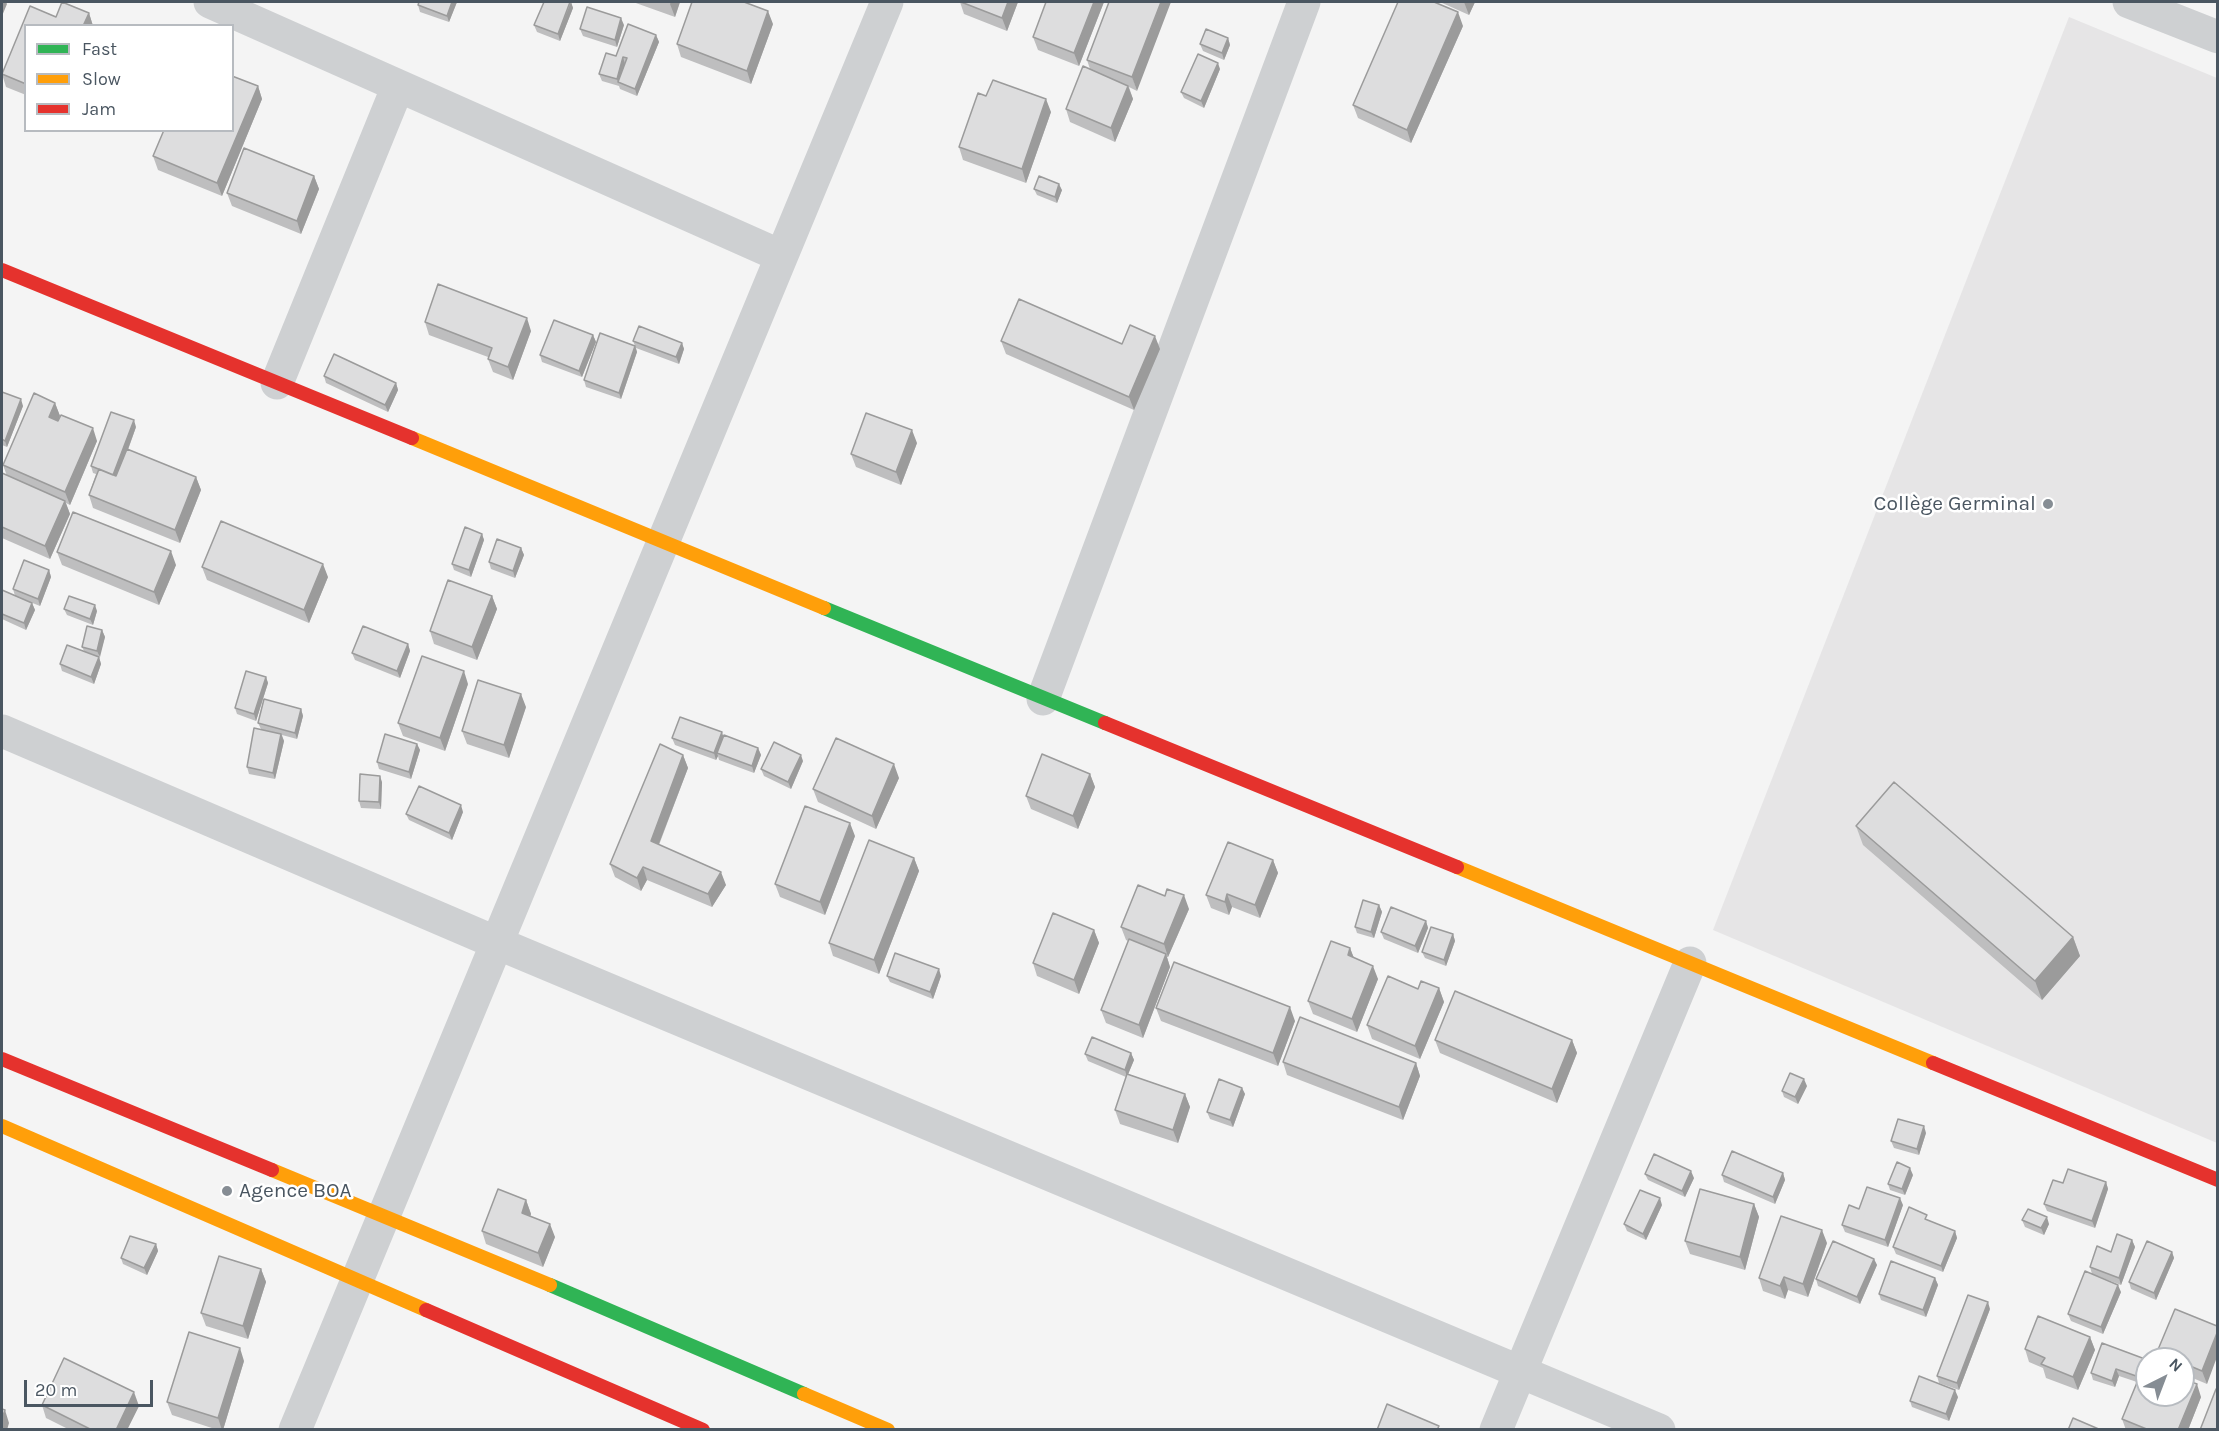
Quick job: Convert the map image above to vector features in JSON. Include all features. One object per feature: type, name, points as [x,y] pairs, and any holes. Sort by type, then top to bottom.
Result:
[{"type":"street","points":[[210,2],[782,256]]},
{"type":"street","points":[[295,1430],[887,2]]},
{"type":"street","points":[[1043,699],[1304,2]]},
{"type":"street","points":[[2129,2],[2217,37]]},
{"type":"street","points":[[278,383],[398,86]]},
{"type":"street","points":[[2,270],[2217,1180]]},
{"type":"street","points":[[2,731],[497,943],[1659,1430]]},
{"type":"street","points":[[1496,1430],[1690,963]]},
{"type":"street","points":[[2,1059],[384,1215],[888,1430]]},
{"type":"street","points":[[2,1126],[703,1430]]},
{"type":"shaded area","name":"Collège Germinal","points":[[2069,17],[2217,78],[2217,1143],[1713,930]]},
{"type":"building","points":[[62,2],[89,13],[84,24],[24,24],[24,83],[2,74],[30,6],[56,17]]},
{"type":"building","points":[[419,2],[452,2],[447,16],[418,5]]},
{"type":"building","points":[[544,2],[570,2],[558,34],[534,25]]},
{"type":"building","points":[[692,2],[744,2],[768,11],[747,71],[677,44]]},
{"type":"building","points":[[961,2],[1008,2],[1002,18]]},
{"type":"building","points":[[1046,2],[1094,2],[1074,53],[1033,37]]},
{"type":"building","points":[[1109,2],[1161,2],[1132,77],[1087,60]]},
{"type":"building","points":[[1398,2],[1434,2],[1458,12],[1407,130],[1353,105]]},
{"type":"building","points":[[587,7],[621,18],[615,40],[580,29]]},
{"type":"building","points":[[628,24],[656,35],[635,89],[618,82],[627,58],[623,57],[617,79],[599,74],[606,53],[616,56]]},
{"type":"building","points":[[1206,29],[1228,38],[1222,53],[1200,44]]},
{"type":"building","points":[[1198,54],[1218,63],[1201,101],[1181,92]]},
{"type":"building","points":[[1083,66],[1128,86],[1111,128],[1066,109]]},
{"type":"building","points":[[234,77],[258,86],[217,183],[153,156],[163,132],[234,132]]},
{"type":"building","points":[[993,80],[1046,99],[1022,169],[959,147],[978,93],[986,96]]},
{"type":"building","points":[[244,148],[314,176],[297,221],[227,193]]},
{"type":"building","points":[[1039,176],[1059,184],[1055,197],[1034,189]]},
{"type":"building","points":[[438,284],[527,318],[508,367],[488,359],[492,348],[425,322]]},
{"type":"building","points":[[1019,299],[1122,344],[1130,325],[1155,336],[1129,397],[1001,341]]},
{"type":"building","points":[[554,320],[593,335],[579,371],[540,355]]},
{"type":"building","points":[[639,326],[682,343],[676,357],[633,341]]},
{"type":"building","points":[[600,333],[635,346],[619,393],[584,380]]},
{"type":"building","points":[[334,354],[396,383],[385,405],[324,376]]},
{"type":"building","points":[[2,392],[21,399],[5,441],[2,439]]},
{"type":"building","points":[[34,393],[55,403],[49,417],[58,421],[61,415],[93,428],[65,492],[3,465]]},
{"type":"building","points":[[111,412],[134,420],[113,475],[91,466]]},
{"type":"building","points":[[866,413],[912,430],[896,472],[851,454]]},
{"type":"building","points":[[127,449],[196,477],[175,530],[89,495],[99,469],[116,476]]},
{"type":"building","points":[[2,473],[65,501],[45,546],[2,527]]},
{"type":"building","points":[[73,512],[171,551],[154,592],[57,552]]},
{"type":"building","points":[[221,521],[323,564],[304,610],[202,567]]},
{"type":"building","points":[[465,527],[482,534],[469,570],[452,564]]},
{"type":"building","points":[[497,539],[521,548],[513,571],[489,562]]},
{"type":"building","points":[[24,560],[49,570],[38,599],[13,589]]},
{"type":"building","points":[[448,580],[492,596],[472,647],[430,631]]},
{"type":"building","points":[[2,590],[32,603],[24,623],[2,614]]},
{"type":"building","points":[[69,596],[95,605],[90,619],[64,609]]},
{"type":"building","points":[[87,626],[102,630],[97,651],[82,647]]},
{"type":"building","points":[[363,626],[408,644],[397,671],[352,653]]},
{"type":"building","points":[[67,645],[99,657],[91,677],[60,664]]},
{"type":"building","points":[[422,656],[464,671],[440,738],[398,723]]},
{"type":"building","points":[[246,671],[266,677],[254,714],[235,708]]},
{"type":"building","points":[[478,680],[521,694],[504,745],[462,731]]},
{"type":"building","points":[[264,699],[301,709],[295,733],[258,723]]},
{"type":"building","points":[[680,717],[722,732],[714,753],[672,738]]},
{"type":"building","points":[[254,728],[281,734],[273,773],[247,767]]},
{"type":"building","points":[[385,734],[417,744],[409,772],[377,762]]},
{"type":"building","points":[[724,735],[758,748],[752,766],[717,753]]},
{"type":"building","points":[[836,738],[894,764],[872,816],[813,789]]},
{"type":"building","points":[[774,742],[801,755],[788,782],[761,769]]},
{"type":"building","points":[[660,744],[683,755],[651,841],[721,872],[708,894],[643,867],[637,878],[610,864]]},
{"type":"building","points":[[1042,754],[1090,774],[1073,816],[1026,796]]},
{"type":"building","points":[[360,774],[380,776],[379,802],[359,801]]},
{"type":"building","points":[[1894,782],[2073,937],[2035,981],[1856,826]]},
{"type":"building","points":[[419,786],[461,805],[449,833],[406,814]]},
{"type":"building","points":[[805,806],[850,823],[820,902],[775,884]]},
{"type":"building","points":[[869,840],[914,858],[874,960],[829,943]]},
{"type":"building","points":[[1228,842],[1273,860],[1255,905],[1227,894],[1225,902],[1206,895]]},
{"type":"building","points":[[1138,885],[1165,896],[1167,889],[1184,895],[1164,944],[1121,927]]},
{"type":"building","points":[[1363,900],[1379,905],[1371,932],[1355,927]]},
{"type":"building","points":[[1391,907],[1426,921],[1415,946],[1381,932]]},
{"type":"building","points":[[1053,913],[1094,930],[1074,980],[1033,963]]},
{"type":"building","points":[[1431,927],[1453,934],[1444,960],[1422,952]]},
{"type":"building","points":[[1129,939],[1166,954],[1139,1025],[1101,1010]]},
{"type":"building","points":[[1331,941],[1350,948],[1348,955],[1373,966],[1352,1019],[1308,1001]]},
{"type":"building","points":[[895,953],[939,969],[930,992],[887,976]]},
{"type":"building","points":[[1174,962],[1290,1007],[1273,1053],[1156,1008]]},
{"type":"building","points":[[1388,976],[1418,989],[1421,981],[1439,988],[1415,1046],[1367,1025]]},
{"type":"building","points":[[1455,991],[1572,1040],[1552,1089],[1435,1040]]},
{"type":"building","points":[[1300,1017],[1416,1063],[1399,1107],[1283,1062]]},
{"type":"building","points":[[1092,1037],[1131,1053],[1125,1070],[1085,1054]]},
{"type":"building","points":[[1790,1073],[1804,1079],[1795,1097],[1782,1091]]},
{"type":"building","points":[[1127,1074],[1185,1094],[1173,1130],[1115,1110]]},
{"type":"building","points":[[1219,1079],[1242,1088],[1230,1120],[1207,1112]]},
{"type":"building","points":[[1898,1119],[1924,1126],[1917,1149],[1891,1141]]},
{"type":"building","points":[[1732,1151],[1783,1173],[1773,1197],[1722,1175]]},
{"type":"building","points":[[1654,1154],[1691,1171],[1682,1191],[1645,1174]]},
{"type":"building","points":[[1897,1162],[1910,1168],[1902,1189],[1888,1184]]},
{"type":"building","points":[[2068,1169],[2106,1182],[2092,1221],[2044,1204],[2053,1180],[2063,1183]]},
{"type":"building","points":[[1867,1187],[1900,1198],[1885,1240],[1842,1225],[1849,1205],[1859,1209]]},
{"type":"building","points":[[498,1189],[526,1200],[522,1213],[550,1224],[538,1253],[482,1231]]},
{"type":"building","points":[[1700,1189],[1754,1204],[1740,1257],[1685,1241]]},
{"type":"building","points":[[1640,1190],[1660,1198],[1643,1234],[1624,1224]]},
{"type":"building","points":[[1909,1207],[1927,1215],[1925,1219],[1955,1231],[1941,1266],[1893,1247]]},
{"type":"building","points":[[2028,1209],[2047,1217],[2041,1228],[2022,1220]]},
{"type":"building","points":[[1781,1216],[1822,1230],[1803,1284],[1784,1277],[1780,1286],[1759,1278]]},
{"type":"building","points":[[2117,1234],[2132,1240],[2119,1278],[2090,1267],[2097,1246],[2111,1252]]},
{"type":"building","points":[[130,1236],[156,1244],[144,1268],[121,1258]]},
{"type":"building","points":[[1833,1241],[1874,1259],[1857,1297],[1816,1279]]},
{"type":"building","points":[[2147,1241],[2172,1252],[2154,1293],[2129,1282]]},
{"type":"building","points":[[219,1256],[261,1269],[243,1326],[201,1313]]},
{"type":"building","points":[[1891,1261],[1935,1278],[1923,1310],[1879,1294]]},
{"type":"building","points":[[2085,1271],[2118,1285],[2101,1327],[2068,1314]]},
{"type":"building","points":[[1968,1295],[1988,1302],[1957,1383],[1937,1376]]},
{"type":"building","points":[[2175,1309],[2217,1326],[2217,1333],[2202,1371],[2195,1368],[2195,1347],[2159,1347]]},
{"type":"building","points":[[2038,1316],[2090,1337],[2073,1377],[2041,1364],[2045,1358],[2025,1349]]},
{"type":"building","points":[[189,1332],[240,1348],[218,1418],[167,1402]]},
{"type":"building","points":[[2102,1343],[2135,1355],[2135,1376],[2116,1369],[2112,1381],[2091,1373]]},
{"type":"building","points":[[64,1358],[134,1392],[116,1430],[92,1430],[42,1405]]},
{"type":"building","points":[[1919,1376],[1955,1390],[1946,1414],[1910,1401]]},
{"type":"building","points":[[2135,1387],[2135,1407],[2188,1407],[2178,1430],[2149,1430],[2122,1419]]},
{"type":"building","points":[[2216,1389],[2217,1430],[2200,1430]]},
{"type":"building","points":[[1387,1404],[1439,1426],[1437,1430],[1377,1430]]},
{"type":"building","points":[[2073,1418],[2101,1430],[2068,1430]]},
{"type":"traffic: fast","points":[[824,608],[1105,723]]},
{"type":"traffic: fast","points":[[550,1285],[804,1394]]},
{"type":"traffic: slow","points":[[412,438],[824,608]]},
{"type":"traffic: slow","points":[[1457,867],[1933,1063]]},
{"type":"traffic: slow","points":[[2,1126],[426,1310]]},
{"type":"traffic: slow","points":[[272,1170],[550,1285]]},
{"type":"traffic: slow","points":[[804,1394],[888,1430]]},
{"type":"traffic: jam","points":[[2,270],[412,438]]},
{"type":"traffic: jam","points":[[1105,723],[1457,867]]},
{"type":"traffic: jam","points":[[2,1059],[272,1170]]},
{"type":"traffic: jam","points":[[1933,1063],[2218,1180]]},
{"type":"traffic: jam","points":[[426,1310],[703,1430]]},
{"type":"place","name":"Collège Germinal","points":[[2048,504]]},
{"type":"place","name":"Agence BOA","points":[[227,1191]]}]
